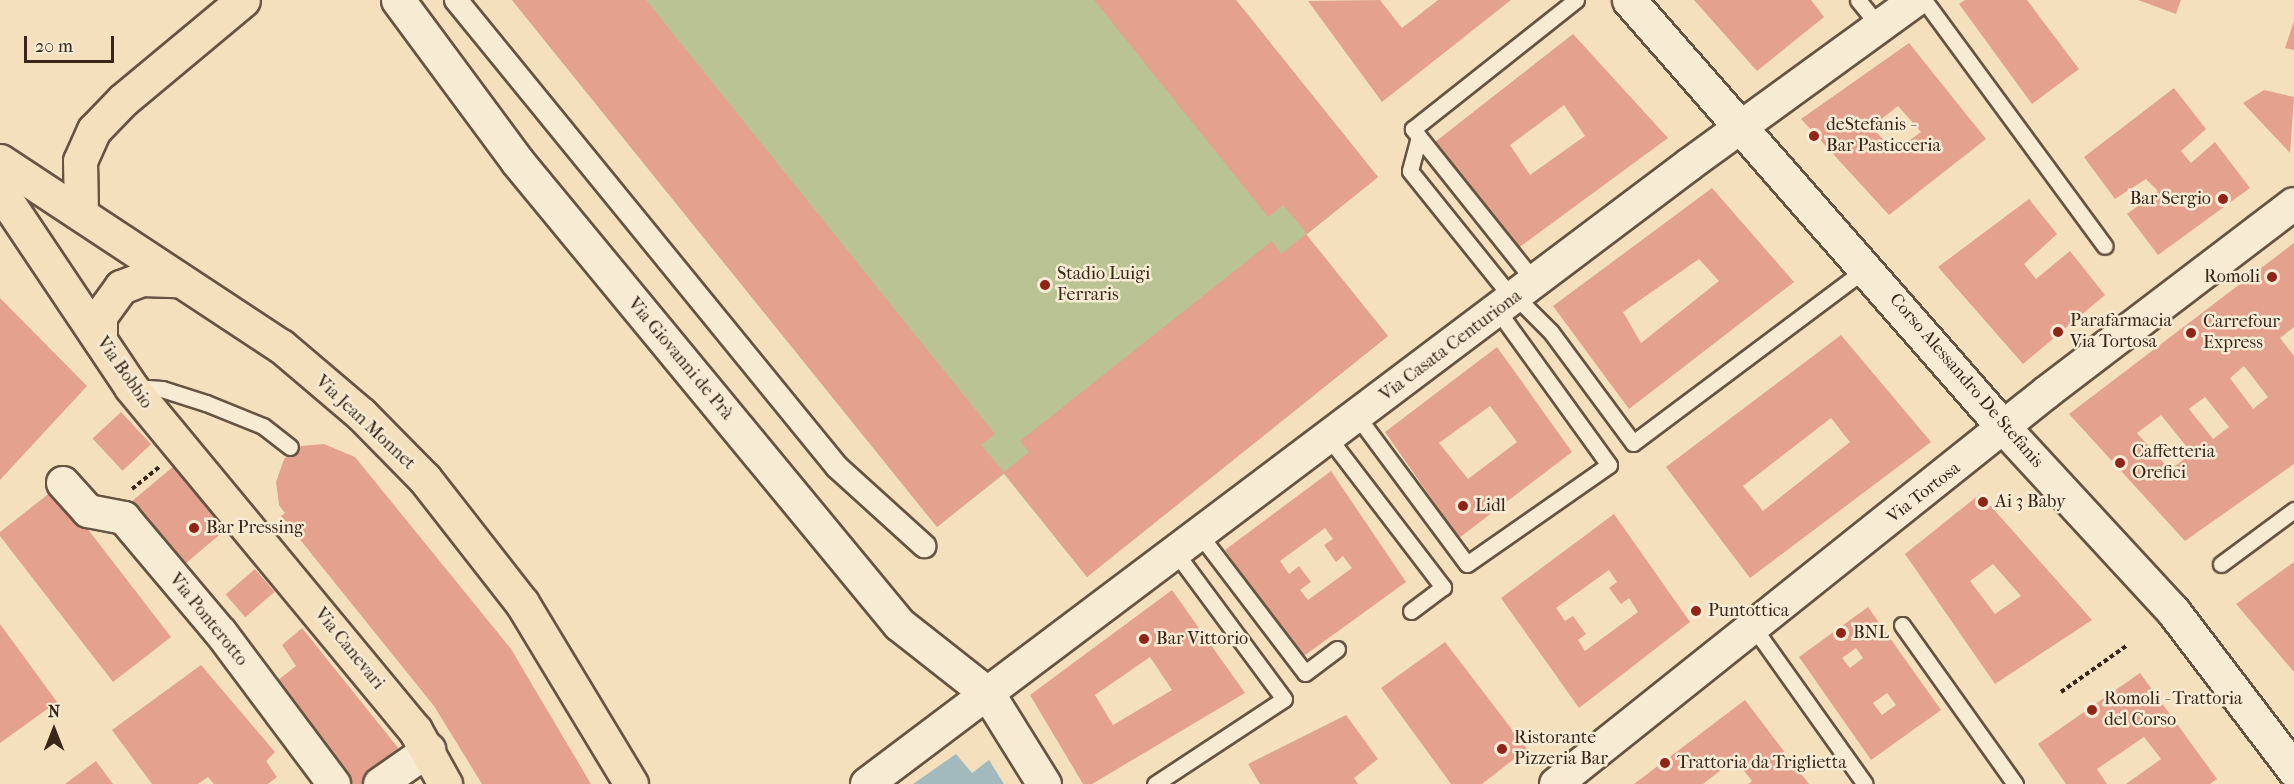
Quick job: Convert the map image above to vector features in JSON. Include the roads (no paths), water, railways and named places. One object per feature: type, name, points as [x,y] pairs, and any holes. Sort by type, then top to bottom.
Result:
[{"type":"main road","points":[[81,212],[80,161],[94,130],[123,100],[243,0]]},
{"type":"main road","name":"Via Giovanni de Prà","points":[[398,0],[517,162],[898,624],[988,694]]},
{"type":"main road","name":"Corso Alessandro De Stefanis","points":[[1629,0],[1868,268],[2005,429],[2173,611],[2294,770]]},
{"type":"main road","name":"Via Jean Monnet","points":[[0,161],[81,212],[177,280],[281,346],[361,414],[425,479],[522,603],[631,784]]},
{"type":"main road","name":"Via Bobbio","points":[[6,212],[100,340],[131,387],[244,521]]},
{"type":"main road","points":[[100,340],[100,316],[121,287],[141,279],[177,280]]},
{"type":"main road","name":"Via Canevari","points":[[244,521],[429,750],[445,784]]},
{"type":"main road","points":[[988,694],[1044,784]]},
{"type":"street","points":[[456,0],[837,467],[924,546]]},
{"type":"street","name":"Via Casata Centuriona","points":[[867,784],[1742,126],[1878,25],[1916,0]]},
{"type":"street","name":"Via Tortosa","points":[[1556,784],[2005,429],[2293,206]]},
{"type":"street","name":"Via Ponterotto","points":[[63,483],[88,511],[103,512],[124,518],[221,633],[334,784]]},
{"type":"street","points":[[380,784],[429,750]]},
{"type":"lane","points":[[1357,416],[1467,564],[1610,465],[1515,297],[1413,129],[1576,0]]},
{"type":"lane","points":[[1858,0],[1878,25]]},
{"type":"lane","points":[[1924,0],[2105,246]]},
{"type":"lane","points":[[1419,137],[1410,171],[1515,297],[1551,332],[1633,443],[1868,268]]},
{"type":"lane","points":[[131,387],[162,389],[206,403],[263,426],[290,447]]},
{"type":"lane","points":[[1329,438],[1443,587],[1412,611]]},
{"type":"lane","points":[[2221,564],[2294,510]]},
{"type":"lane","points":[[1188,544],[1305,673],[1337,649]]},
{"type":"lane","points":[[1155,784],[1284,699],[1188,544]]},
{"type":"lane","points":[[1902,626],[2015,784]]},
{"type":"lane","points":[[1754,628],[1865,784]]},
{"type":"water","points":[[956,754],[972,773],[989,760],[1004,784],[913,784]]},
{"type":"place","name":"deStefanis - Bar Pasticceria","points":[[1814,136]]},
{"type":"place","name":"Bar Sergio","points":[[2223,199]]},
{"type":"place","name":"Romoli","points":[[2272,277]]},
{"type":"place","name":"Stadio Luigi Ferraris","points":[[1045,285]]},
{"type":"place","name":"Parafarmacia Via Tortosa","points":[[2058,332]]},
{"type":"place","name":"Carrefour Express","points":[[2191,333]]},
{"type":"place","name":"Caffetteria Orefici","points":[[2120,463]]},
{"type":"place","name":"Ai 3 Baby","points":[[1983,502]]},
{"type":"place","name":"Lidl","points":[[1463,506]]},
{"type":"place","name":"Bar Pressing","points":[[194,528]]},
{"type":"place","name":"Puntottica","points":[[1696,611]]},
{"type":"place","name":"BNL","points":[[1841,633]]},
{"type":"place","name":"Bar Vittorio","points":[[1144,639]]},
{"type":"place","name":"Romoli - Trattoria del Corso","points":[[2092,710]]},
{"type":"place","name":"Ristorante Pizzeria Bar","points":[[1502,749]]},
{"type":"place","name":"Trattoria da Triglietta","points":[[1665,763]]}]
